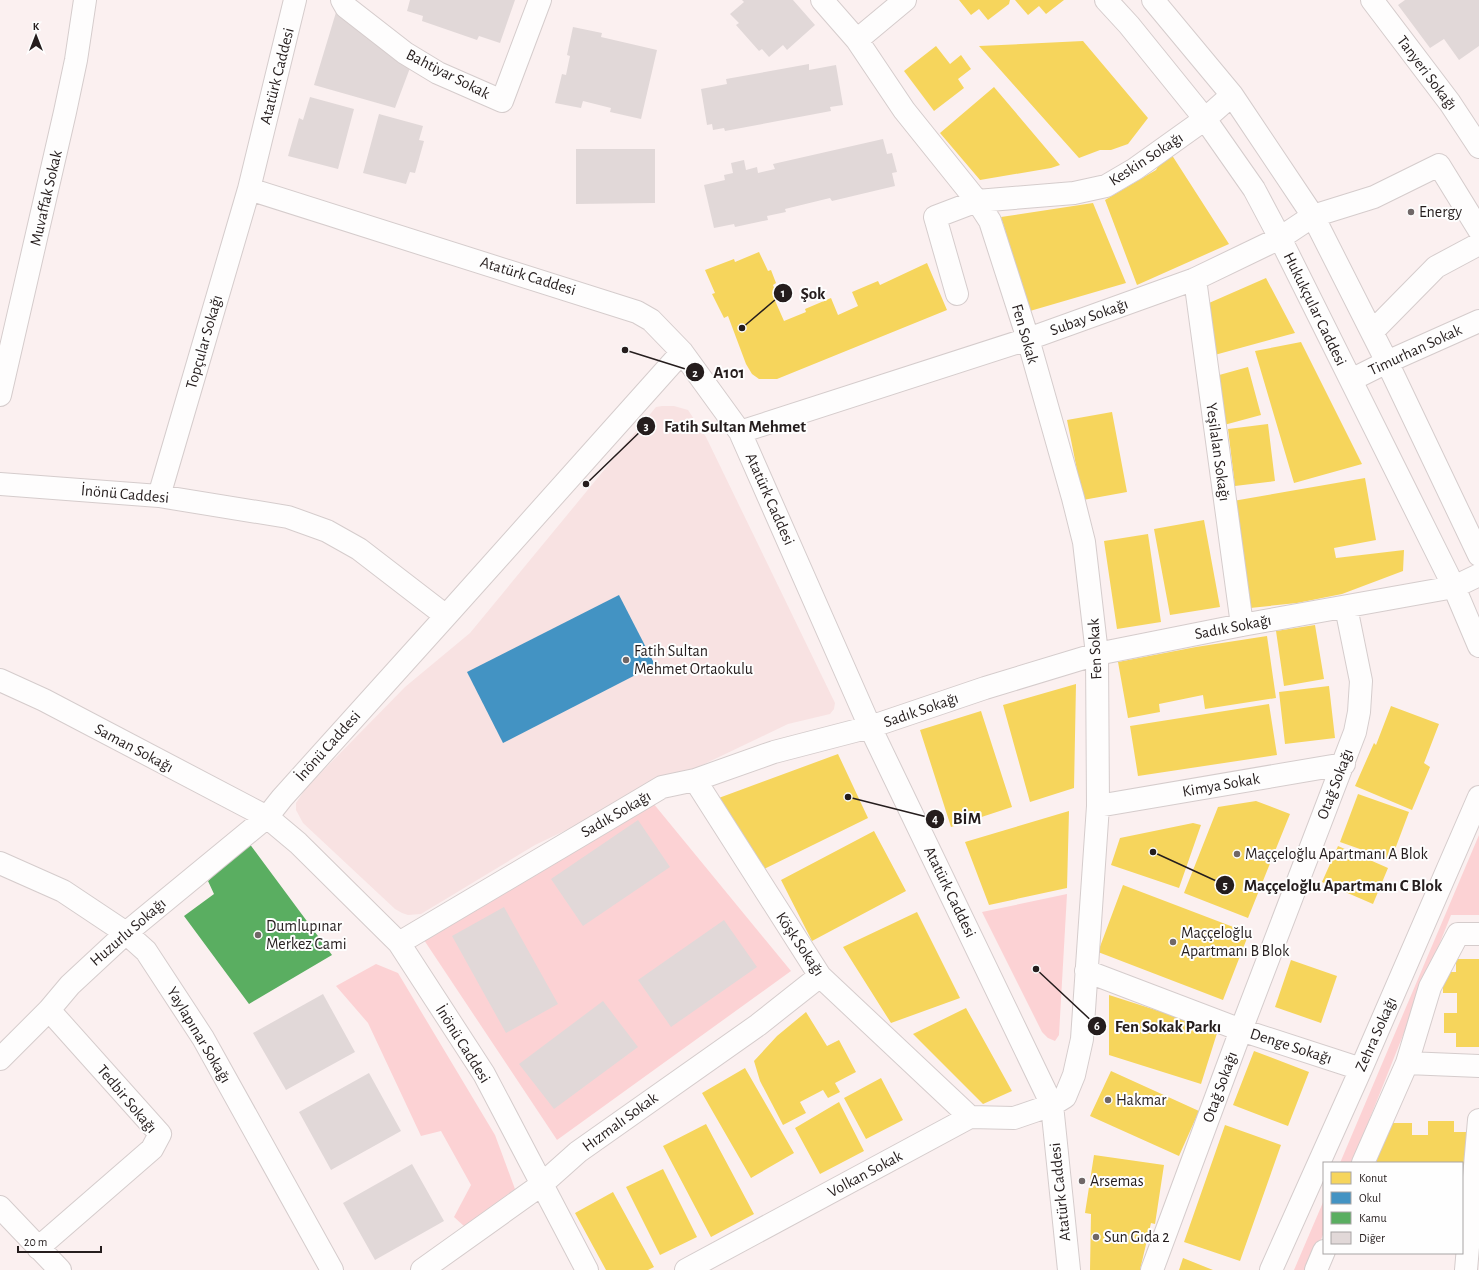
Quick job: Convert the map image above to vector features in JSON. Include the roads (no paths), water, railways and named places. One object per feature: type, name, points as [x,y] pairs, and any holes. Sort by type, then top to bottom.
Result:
[{"type":"street","name":"Muvaffak Sokak","points":[[0,395],[66,112],[85,0]]},
{"type":"street","name":"Atatürk Caddesi","points":[[295,0],[249,189],[637,312],[651,320],[682,352],[740,432],[870,727],[1052,1105],[1063,1269]]},
{"type":"street","name":"Bahtiyar Sokak","points":[[342,0],[346,6],[405,53],[438,73],[502,101],[540,0]]},
{"type":"street","name":"Fen Sokak","points":[[822,0],[856,40],[904,110],[977,201],[990,221],[1028,339],[1084,542],[1097,654],[1098,806],[1082,1039],[1074,1075],[1065,1097],[1052,1105]]},
{"type":"street","points":[[856,40],[905,0]]},
{"type":"street","name":"Hukukçular Caddesi","points":[[1106,0],[1129,25],[1205,119],[1254,189],[1280,238],[1454,587],[1479,646]]},
{"type":"street","points":[[1153,0],[1232,95],[1313,216],[1387,362],[1479,555]]},
{"type":"street","name":"Tanyeri Sokağı","points":[[1372,0],[1450,103],[1479,147]]},
{"type":"street","name":"Keskin Sokağı","points":[[957,294],[935,217],[977,201],[1074,193],[1106,186],[1135,169],[1205,119],[1232,95]]},
{"type":"street","name":"Subay Sokağı","points":[[740,432],[1028,339],[1195,279],[1280,238],[1313,216],[1374,197],[1439,165],[1479,230]]},
{"type":"street","name":"Topçular Sokağı","points":[[159,496],[249,189]]},
{"type":"street","points":[[1372,332],[1436,267],[1479,244]]},
{"type":"street","name":"Yeşilalan Sokağı","points":[[1195,279],[1242,624]]},
{"type":"street","name":"Timurhan Sokak","points":[[1351,380],[1387,362],[1479,321]]},
{"type":"street","points":[[446,616],[682,352]]},
{"type":"street","name":"İnönü Caddesi","points":[[0,484],[159,496],[288,517],[327,531],[359,549],[446,616],[282,798],[267,817],[298,843],[399,943],[484,1074],[587,1270]]},
{"type":"street","name":"Sadık Sokağı","points":[[399,943],[662,787],[695,780],[774,752],[870,727],[985,688],[1097,654],[1242,624],[1454,587],[1479,575]]},
{"type":"street","name":"Otağ Sokağı","points":[[1152,1270],[1241,1030],[1355,732],[1359,712],[1361,681],[1346,607]]},
{"type":"street","name":"Saman Sokağı","points":[[0,680],[44,700],[267,817]]},
{"type":"street","name":"Kimya Sokak","points":[[1098,806],[1344,764]]},
{"type":"street","name":"Köşk Sokağı","points":[[695,780],[820,976],[970,1117]]},
{"type":"street","name":"Zehra Sokağı","points":[[1270,1270],[1361,1069],[1479,797]]},
{"type":"street","name":"Huzurlu Sokağı","points":[[0,1058],[49,1010],[70,985],[126,933],[267,817]]},
{"type":"street","name":"Yaylapınar Sokağı","points":[[0,863],[63,891],[126,933],[146,951],[203,1038],[332,1270]]},
{"type":"street","points":[[1363,1162],[1407,1063],[1430,987],[1458,934],[1479,934]]},
{"type":"street","name":"Denge Sokağı","points":[[1086,971],[1241,1030],[1361,1069]]},
{"type":"street","name":"Hızmalı Sokak","points":[[422,1270],[541,1185],[578,1152],[758,1025],[820,976]]},
{"type":"street","name":"Tedbir Sokağı","points":[[38,1248],[152,1149],[160,1134],[49,1010]]},
{"type":"street","points":[[1407,1063],[1479,1066]]},
{"type":"street","name":"Volkan Sokak","points":[[686,1270],[970,1117],[1014,1118],[1052,1105]]},
{"type":"street","points":[[1466,1270],[1479,1120]]},
{"type":"street","points":[[0,1207],[60,1270]]},
{"type":"street","points":[[1316,1270],[1323,1253]]},
{"type":"place","name":"Energy","points":[[1411,212]]},
{"type":"place","name":"Şok","points":[[742,328]]},
{"type":"place","name":"A101","points":[[625,350]]},
{"type":"place","name":"Fati̇h Sultan Mehmet","points":[[586,484]]},
{"type":"place","name":"Fatih Sultan Mehmet Ortaokulu","points":[[626,660]]},
{"type":"place","name":"BİM","points":[[848,797]]},
{"type":"place","name":"Maççeloğlu Apartmanı C Blok","points":[[1153,852]]},
{"type":"place","name":"Maççeloğlu Apartmanı A Blok","points":[[1237,854]]},
{"type":"place","name":"Dumlupınar Merkez Cami","points":[[258,935]]},
{"type":"place","name":"Maççeloğlu Apartmanı B Blok","points":[[1173,942]]},
{"type":"place","name":"Fen Sokak Parkı","points":[[1036,969]]},
{"type":"place","name":"Hakmar","points":[[1108,1100]]},
{"type":"place","name":"Arsemas","points":[[1082,1181]]},
{"type":"place","name":"Sun Gıda 2","points":[[1096,1237]]}]
